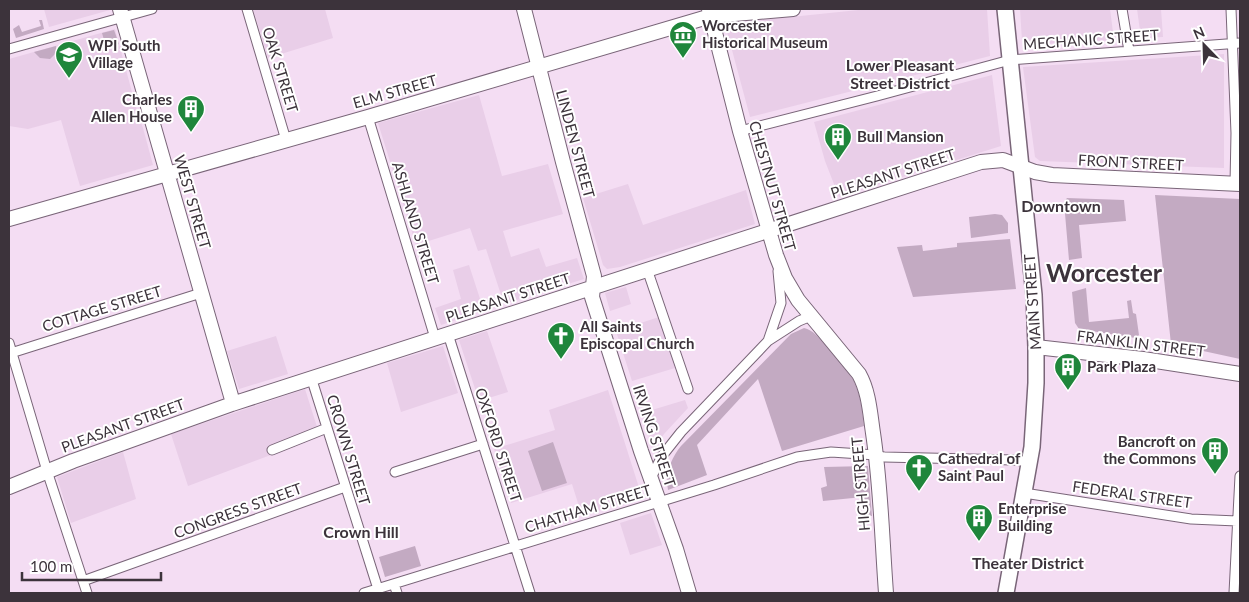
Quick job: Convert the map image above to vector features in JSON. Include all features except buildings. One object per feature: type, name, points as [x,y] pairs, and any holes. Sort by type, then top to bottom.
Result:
[{"type":"main road","name":"LINDEN STREET","points":[[524,9],[594,276],[592,288]]},
{"type":"main road","name":"ELM STREET","points":[[9,219],[368,117],[710,12],[793,9]]},
{"type":"main road","name":"MAIN STREET","points":[[1006,9],[1034,295],[1036,347],[1036,383],[1029,462],[1006,593]]},
{"type":"main road","name":"CHESTNUT STREET","points":[[710,12],[740,131],[776,255]]},
{"type":"main road","name":"WEST STREET","points":[[122,13],[233,403]]},
{"type":"main road","name":"PLEASANT STREET","points":[[9,487],[47,471],[233,403],[981,162],[1003,160],[1020,166]]},
{"type":"main road","name":"FRONT STREET","points":[[1020,166],[1052,175],[1238,184]]},
{"type":"main road","name":"HIGH STREET","points":[[776,255],[785,278],[798,300],[859,374],[864,383],[876,455],[886,593]]},
{"type":"main road","name":"IRVING STREET","points":[[592,288],[592,296],[689,593]]},
{"type":"main road","name":"FRANKLIN STREET","points":[[1036,347],[1143,359],[1240,374]]},
{"type":"street","points":[[9,49],[122,13],[152,9]]},
{"type":"street","name":"OAK STREET","points":[[247,9],[286,140]]},
{"type":"street","points":[[1122,9],[1129,51]]},
{"type":"street","points":[[1231,9],[1237,44],[1236,134],[1238,184]]},
{"type":"street","name":"MECHANIC STREET","points":[[740,131],[1010,60],[1237,44]]},
{"type":"street","name":"ASHLAND STREET","points":[[368,117],[442,336]]},
{"type":"street","name":"CHESTNUT STREET","points":[[650,478],[662,456],[681,432],[768,341],[781,303],[776,255]]},
{"type":"street","points":[[648,269],[688,388]]},
{"type":"street","name":"COTTAGE STREET","points":[[11,353],[202,293]]},
{"type":"street","points":[[768,341],[799,321],[811,316]]},
{"type":"street","name":"OXFORD STREET","points":[[442,336],[483,444],[530,593]]},
{"type":"street","points":[[9,343],[47,471],[87,593]]},
{"type":"street","name":"CROWN STREET","points":[[311,377],[378,589]]},
{"type":"street","points":[[272,450],[327,428]]},
{"type":"street","points":[[395,472],[483,444]]},
{"type":"street","name":"CHATHAM STREET","points":[[364,593],[659,502],[797,457],[831,452],[884,457],[1029,462]]},
{"type":"street","points":[[1234,593],[1240,476]]},
{"type":"street","name":"CONGRESS STREET","points":[[83,581],[345,487]]},
{"type":"street","name":"FEDERAL STREET","points":[[1024,493],[1191,519],[1237,521]]},
{"type":"street","points":[[394,584],[397,593]]},
{"type":"shaded area","points":[[44,9],[109,9],[110,10],[49,27]]},
{"type":"shaded area","points":[[253,9],[325,9],[333,38],[268,58]]},
{"type":"shaded area","points":[[868,9],[987,9],[990,56],[750,117],[725,24]]},
{"type":"shaded area","points":[[1020,9],[1110,9],[1114,40],[1025,45],[1022,41]]},
{"type":"shaded area","points":[[1137,9],[1161,9],[1163,37],[1141,38]]},
{"type":"shaded area","points":[[39,20],[42,20],[44,29],[16,38],[13,29],[19,25],[22,32],[41,26]]},
{"type":"shaded area","name":"WPI South Village","points":[[115,29],[153,165],[80,186],[61,120],[28,129],[9,126],[9,59]]},
{"type":"shaded area","points":[[114,30],[119,44],[114,46],[113,42],[108,39],[104,40],[102,33]]},
{"type":"shaded area","points":[[56,46],[56,53],[50,59],[40,58],[34,52]]},
{"type":"shaded area","points":[[1224,54],[1224,168],[1040,161],[1035,157],[1023,67]]},
{"type":"shaded area","points":[[992,75],[1001,146],[839,197],[825,161],[814,122]]},
{"type":"shaded area","points":[[479,95],[502,176],[548,164],[563,214],[503,231],[511,257],[539,248],[546,267],[577,258],[584,279],[504,304],[486,249],[478,251],[470,228],[416,245],[378,123]]},
{"type":"shaded area","points":[[628,184],[643,225],[746,190],[755,224],[620,267],[607,269],[603,265],[583,198]]},
{"type":"shaded area","points":[[1155,195],[1240,199],[1240,359],[1171,344]]},
{"type":"shaded area","points":[[1067,198],[1124,200],[1126,221],[1079,225],[1082,258],[1069,260],[1064,202]]},
{"type":"shaded area","points":[[1002,215],[1008,223],[1008,233],[971,238],[969,217]]},
{"type":"shaded area","points":[[1010,239],[1016,289],[913,297],[897,247],[922,245],[923,251],[957,247],[957,243]]},
{"type":"shaded area","points":[[469,265],[484,311],[441,325],[435,308],[461,299],[453,270]]},
{"type":"shaded area","points":[[626,287],[631,304],[610,311],[605,293]]},
{"type":"shaded area","points":[[1086,288],[1089,322],[1129,318],[1127,301],[1131,300],[1133,313],[1136,314],[1139,335],[1135,338],[1079,329],[1075,323],[1072,292]]},
{"type":"shaded area","points":[[659,317],[675,368],[632,381],[616,331]]},
{"type":"shaded area","points":[[804,328],[810,330],[818,337],[849,372],[860,399],[864,426],[782,451],[758,379],[697,445],[707,475],[668,490],[667,478],[670,466],[681,446],[791,334]]},
{"type":"shaded area","points":[[487,331],[508,392],[479,401],[459,340]]},
{"type":"shaded area","points":[[276,336],[288,374],[239,389],[227,351]]},
{"type":"shaded area","points":[[443,346],[458,393],[401,412],[387,363]]},
{"type":"shaded area","points":[[305,389],[318,430],[280,445],[279,452],[188,486],[171,434]]},
{"type":"shaded area","points":[[608,390],[642,497],[582,516],[572,484],[511,503],[494,449],[555,430],[549,410]]},
{"type":"shaded area","points":[[685,400],[688,408],[664,434],[653,450],[642,413]]},
{"type":"shaded area","points":[[553,442],[567,483],[542,491],[528,451]]},
{"type":"shaded area","points":[[123,452],[136,499],[71,523],[57,477]]},
{"type":"shaded area","points":[[868,466],[872,516],[866,516],[863,497],[823,501],[821,488],[827,486],[824,467]]},
{"type":"shaded area","points":[[651,513],[662,545],[630,555],[620,523]]},
{"type":"shaded area","points":[[415,546],[421,566],[385,577],[379,557]]},
{"type":"place","name":"Worcester Historical Museum","points":[[683,59]]},
{"type":"place","name":"WPI South Village","points":[[69,79]]},
{"type":"place","name":"Charles Allen House","points":[[191,133]]},
{"type":"place","name":"Bull Mansion","points":[[838,161]]},
{"type":"place","name":"All Saints Episcopal Church","points":[[561,360]]},
{"type":"place","name":"Park Plaza","points":[[1068,391]]},
{"type":"place","name":"Bancroft on the Commons","points":[[1215,475]]},
{"type":"place","name":"Cathedral of Saint Paul","points":[[919,492]]},
{"type":"place","name":"Enterprise Building","points":[[979,542]]},
{"type":"district","name":"Lower Pleasant Street District","points":[[900,74]]},
{"type":"district","name":"Downtown","points":[[1061,206]]},
{"type":"district","name":"Worcester","points":[[1104,273]]},
{"type":"district","name":"Crown Hill","points":[[361,532]]},
{"type":"district","name":"Theater District","points":[[1028,563]]}]
